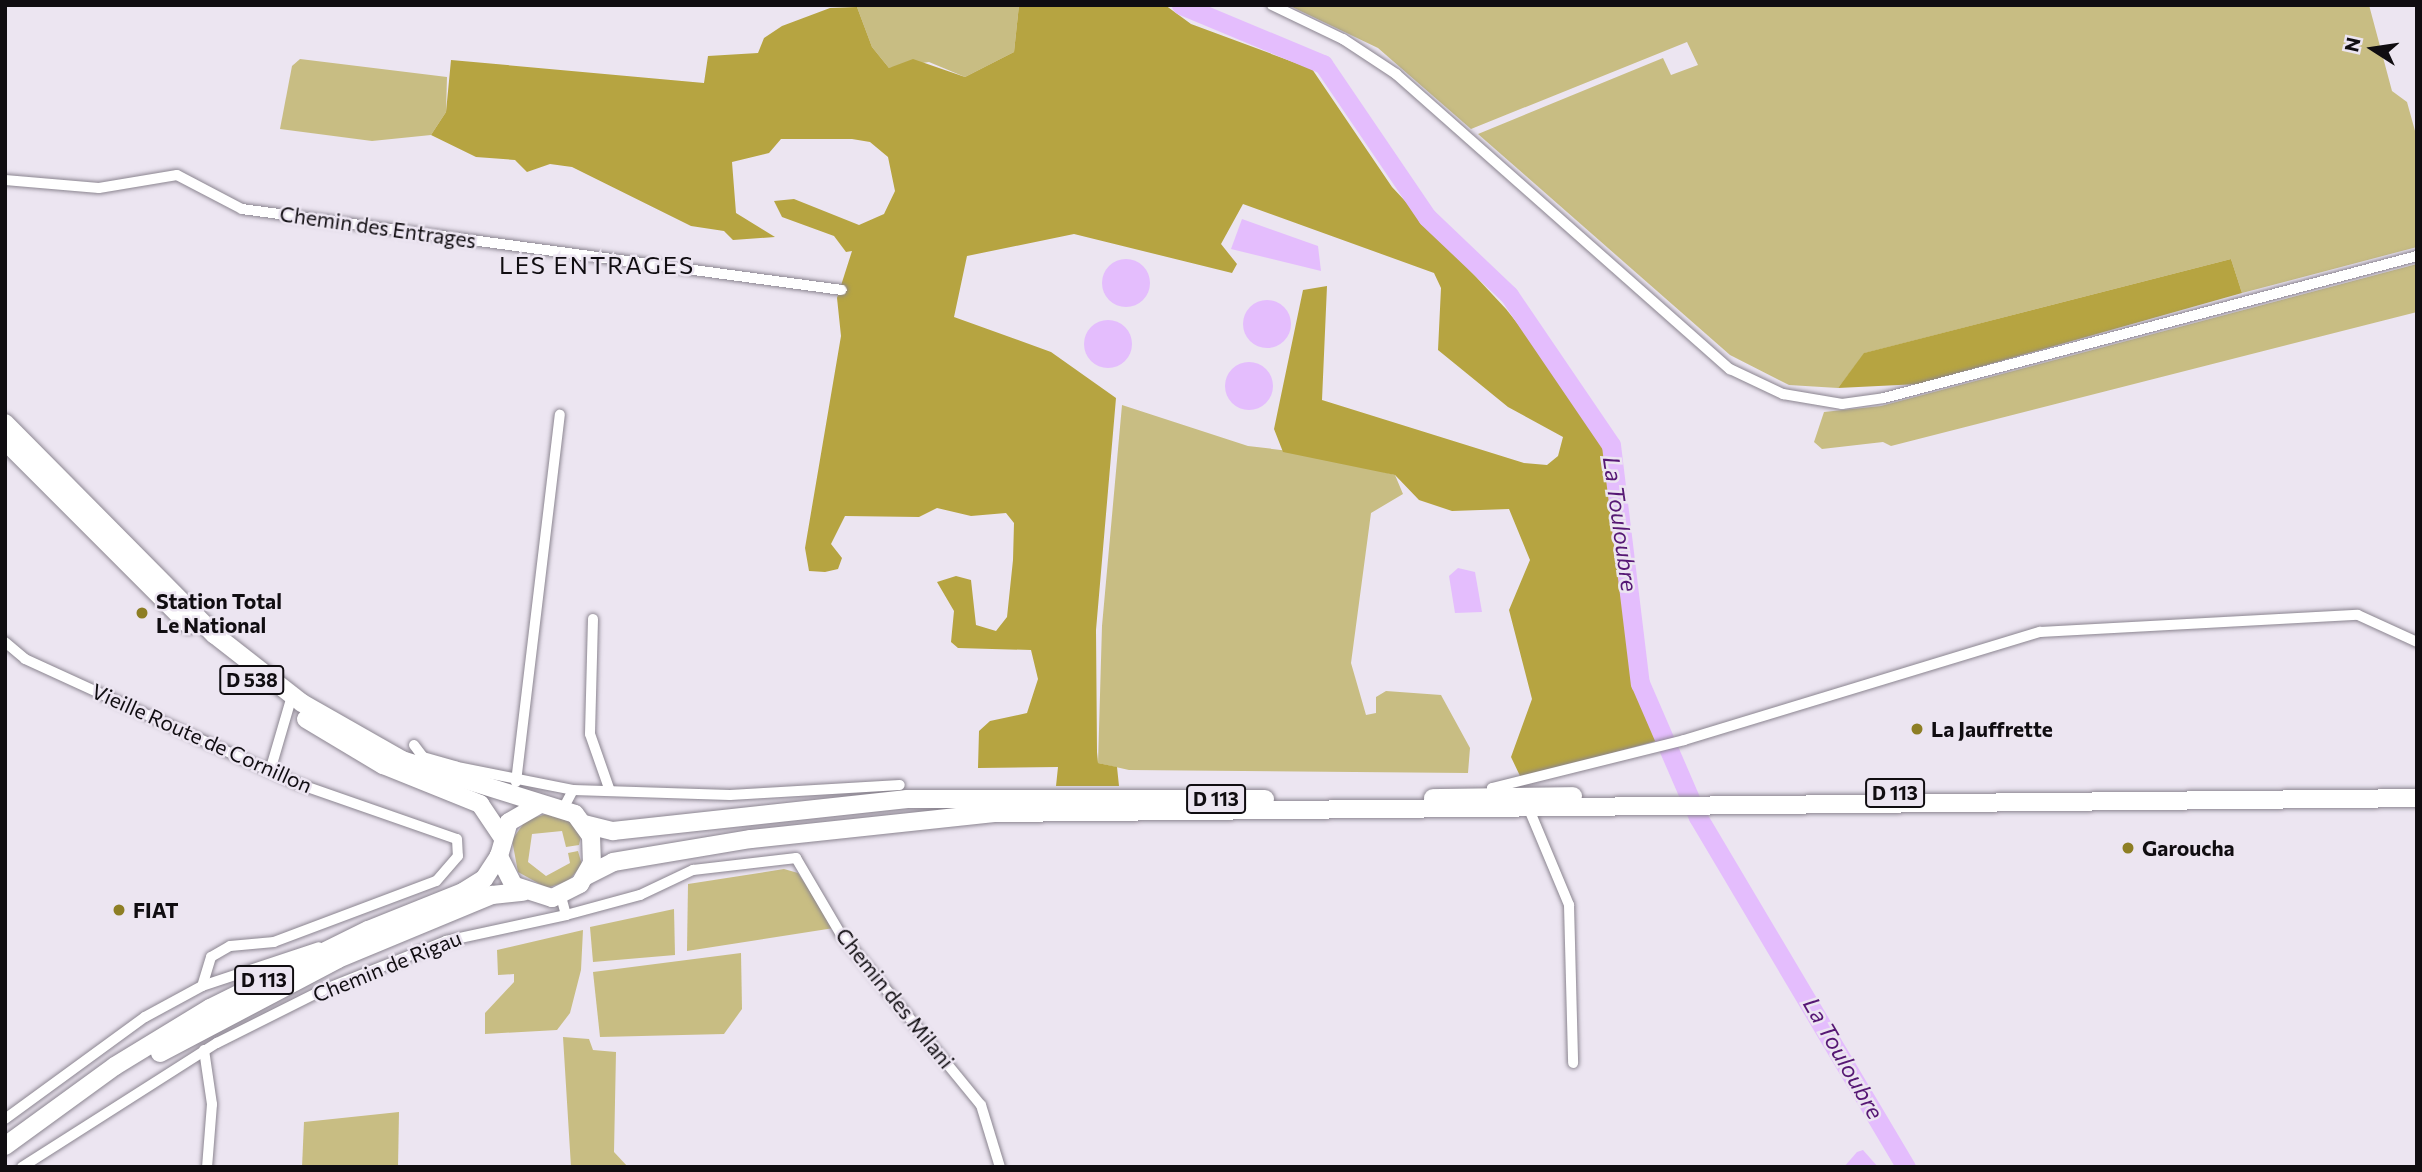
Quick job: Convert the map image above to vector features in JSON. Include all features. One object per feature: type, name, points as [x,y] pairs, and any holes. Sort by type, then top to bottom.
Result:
[{"type":"main road","name":"D 538","points":[[5,423],[215,635],[290,702],[402,760],[537,805]]},
{"type":"main road","name":"D 538","points":[[5,441],[168,605],[290,702],[383,765],[480,804],[502,836]]},
{"type":"main road","name":"D 113","points":[[1712,801],[2417,787]]},
{"type":"main road","name":"D 113","points":[[586,876],[613,862],[693,848],[958,816],[1526,802],[2417,798]]},
{"type":"main road","name":"D 113","points":[[584,824],[613,831],[907,799],[1494,803]]},
{"type":"main road","points":[[537,805],[564,807],[584,824],[593,849],[586,876],[561,896],[523,892],[507,877],[499,856],[502,836],[522,811],[537,805]]},
{"type":"main road","name":"D 113","points":[[5,1146],[210,1009],[368,930],[463,892],[484,879],[499,856]]},
{"type":"main road","name":"D 113","points":[[35,1124],[338,959],[492,895],[523,892]]},
{"type":"street","points":[[1272,5],[1343,39],[1396,74],[1730,369],[1783,394],[1842,404],[1884,398],[2417,256]]},
{"type":"street","name":"Chemin des Entrages","points":[[5,180],[99,188],[177,175],[235,208],[842,290]]},
{"type":"street","points":[[516,782],[560,415]]},
{"type":"street","points":[[1494,803],[1492,788],[1684,740],[2040,632],[2358,615],[2417,642]]},
{"type":"street","points":[[593,619],[590,734],[610,791]]},
{"type":"street","name":"Vieille Route de Cornillon","points":[[5,642],[25,659],[271,771],[446,830],[457,839],[458,856],[436,881],[274,942],[230,946],[211,957],[202,986]]},
{"type":"street","points":[[271,771],[290,702]]},
{"type":"street","points":[[414,745],[422,757],[516,782],[573,790],[730,795],[900,785]]},
{"type":"street","points":[[564,807],[573,790]]},
{"type":"street","points":[[1526,802],[1569,905],[1573,1063]]},
{"type":"street","name":"Chemin des Milani","points":[[566,915],[640,895],[692,870],[796,858],[840,933],[981,1105],[1000,1167]]},
{"type":"street","points":[[561,896],[566,915]]},
{"type":"street","name":"Chemin de Rigau","points":[[22,1167],[204,1050],[402,957],[496,926],[566,915]]},
{"type":"street","points":[[5,1119],[145,1017],[202,986],[368,930]]},
{"type":"street","points":[[204,1050],[212,1104],[207,1167]]},
{"type":"shaded area","points":[[1019,5],[1014,52],[965,77],[929,62],[889,68],[872,47],[857,7]]},
{"type":"shaded area","points":[[1019,5],[1165,5],[1191,24],[1312,69],[1392,187],[1506,309],[1566,385],[1607,455],[1634,690],[1660,740],[1521,778],[1511,757],[1532,699],[1509,610],[1530,560],[1509,509],[1452,511],[1419,500],[1395,475],[1283,452],[1274,429],[1303,290],[1327,286],[1322,400],[1524,463],[1547,465],[1558,456],[1563,437],[1508,407],[1438,350],[1441,288],[1434,273],[1243,204],[1221,244],[1237,264],[1232,273],[1074,234],[967,256],[954,317],[1051,352],[1116,398],[1096,630],[1098,763],[1117,767],[1119,786],[1056,786],[1058,767],[978,768],[979,731],[990,721],[1027,713],[1038,679],[1031,650],[958,648],[951,642],[954,611],[937,582],[956,576],[971,580],[976,625],[996,631],[1007,617],[1014,523],[1006,513],[971,516],[937,508],[919,517],[845,516],[831,544],[842,558],[838,569],[809,571],[805,548],[841,336],[837,298],[852,251],[846,252],[834,236],[782,217],[774,201],[794,199],[859,225],[884,214],[895,191],[888,157],[870,142],[852,139],[781,139],[769,153],[732,162],[736,213],[775,237],[733,240],[724,231],[691,226],[572,167],[550,164],[527,172],[515,160],[476,157],[431,135],[446,112],[451,60],[704,83],[708,56],[758,53],[764,38],[782,26],[830,8],[857,7],[872,47],[889,68],[913,59],[965,77],[1014,52]]},
{"type":"shaded area","points":[[1288,5],[2369,5],[2392,91],[2407,102],[2417,138],[2417,247],[2242,293],[2231,259],[1865,353],[1838,388],[1789,385],[1730,355],[1478,134],[1663,58],[1671,75],[1698,65],[1687,42],[1471,129],[1378,48]]},
{"type":"shaded area","points":[[300,59],[447,77],[446,112],[431,135],[372,141],[280,129],[292,66]]},
{"type":"shaded area","points":[[1242,219],[1318,246],[1321,271],[1231,249]]},
{"type":"shaded area","points":[[1126,259],[1135,260],[1143,266],[1149,274],[1149,292],[1143,300],[1135,306],[1126,307],[1117,306],[1109,300],[1103,292],[1102,283],[1103,274],[1109,266],[1117,260]]},
{"type":"shaded area","points":[[2231,259],[2242,293],[1919,384],[1838,388],[1864,353]]},
{"type":"shaded area","points":[[2417,264],[2417,312],[1891,446],[1883,442],[1822,449],[1814,442],[1824,412],[1881,406]]},
{"type":"shaded area","points":[[1267,300],[1276,301],[1284,307],[1290,315],[1290,333],[1284,341],[1276,347],[1267,348],[1258,347],[1250,341],[1244,333],[1243,324],[1244,315],[1250,307],[1258,301]]},
{"type":"shaded area","points":[[1108,320],[1117,321],[1125,327],[1131,335],[1131,353],[1125,361],[1117,367],[1108,368],[1099,367],[1091,361],[1085,353],[1084,344],[1085,335],[1091,327],[1099,321]]},
{"type":"shaded area","points":[[1249,362],[1258,363],[1266,369],[1272,377],[1272,395],[1266,403],[1258,409],[1249,410],[1240,409],[1232,403],[1226,395],[1225,386],[1226,377],[1232,369],[1240,363]]},
{"type":"shaded area","points":[[1122,405],[1248,446],[1315,454],[1395,475],[1403,494],[1371,513],[1351,663],[1366,715],[1376,713],[1376,697],[1386,691],[1441,695],[1470,748],[1468,773],[1129,770],[1098,763],[1102,626]]},
{"type":"shaded area","points":[[1458,568],[1475,572],[1482,612],[1455,613],[1449,576]]},
{"type":"shaded area","points":[[550,813],[568,818],[581,836],[579,845],[566,847],[562,831],[532,834],[528,862],[546,876],[570,863],[568,853],[578,851],[582,865],[568,881],[547,888],[518,872],[512,840],[526,820]]},
{"type":"shaded area","points":[[784,869],[798,873],[834,928],[687,951],[688,884]]},
{"type":"shaded area","points":[[674,909],[675,955],[593,962],[590,927]]},
{"type":"shaded area","points":[[583,930],[581,970],[570,1013],[557,1030],[485,1034],[485,1013],[514,982],[514,974],[498,975],[497,950]]},
{"type":"shaded area","points":[[741,953],[742,1009],[724,1034],[600,1037],[593,972]]},
{"type":"shaded area","points":[[563,1037],[589,1039],[593,1050],[616,1052],[614,1152],[628,1167],[571,1167]]},
{"type":"shaded area","points":[[399,1112],[398,1167],[302,1167],[304,1122]]},
{"type":"shaded area","points":[[1863,1150],[1878,1167],[1844,1167],[1857,1152]]},
{"type":"waterway","name":"La Touloubre","points":[[1181,5],[1323,64],[1427,217],[1509,295],[1611,445],[1640,683],[1698,817],[1906,1167]]},
{"type":"place","name":"Station Total Le National","points":[[142,613]]},
{"type":"place","name":"La Jauffrette","points":[[1917,729]]},
{"type":"place","name":"Garoucha","points":[[2128,848]]},
{"type":"place","name":"FIAT","points":[[119,910]]},
{"type":"district","name":"LES ENTRAGES","points":[[597,265]]}]
